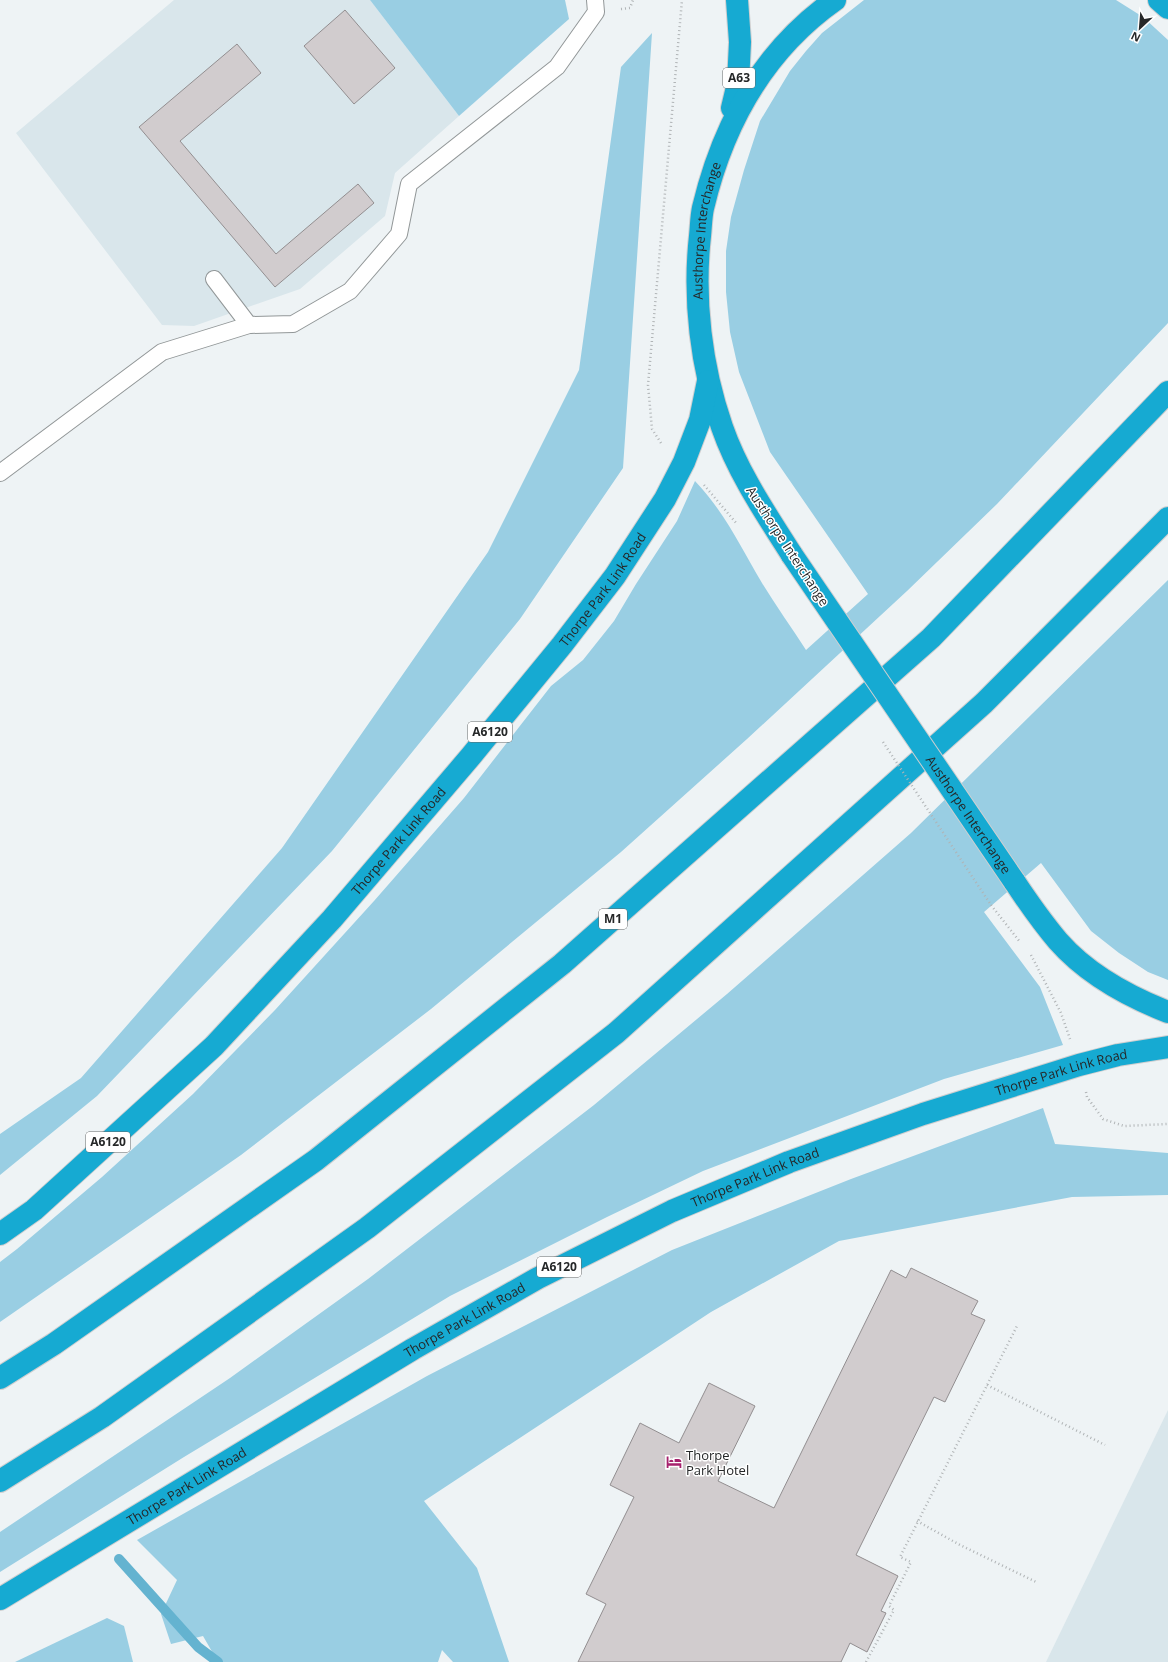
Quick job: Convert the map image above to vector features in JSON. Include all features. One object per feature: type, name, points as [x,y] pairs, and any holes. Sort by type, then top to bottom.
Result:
[{"type":"highway","name":"A63","points":[[720,154],[738,83],[740,42],[737,0]]},
{"type":"highway","name":"Austhorpe Interchange","points":[[835,0],[818,12],[786,42],[759,76],[737,114],[720,154],[703,209],[698,252],[698,289],[701,334],[708,381],[722,427],[740,470],[763,510],[792,555],[1045,925],[1059,942],[1080,962],[1111,985],[1145,1003],[1168,1012]]},
{"type":"highway","points":[[1160,0],[1168,8]]},
{"type":"highway","name":"Thorpe Park Link Road","points":[[0,1234],[34,1210],[214,1046],[332,919],[471,756],[562,645],[615,576],[665,498],[684,462],[698,427],[708,381]]},
{"type":"highway","name":"M1","points":[[0,1378],[54,1344],[316,1160],[562,964],[931,638],[1168,392]]},
{"type":"highway","points":[[0,1481],[102,1417],[367,1228],[616,1033],[984,703],[1168,518]]},
{"type":"highway","name":"Thorpe Park Link Road","points":[[0,1599],[420,1345],[538,1278],[672,1210],[789,1162],[908,1120],[1079,1065],[1118,1055],[1168,1047]]},
{"type":"lane","points":[[0,473],[162,352],[249,325],[293,324],[350,291],[399,234],[409,184],[557,67],[596,12],[595,0]]},
{"type":"lane","points":[[214,279],[249,325]]},
{"type":"path","points":[[991,905],[1022,943]]},
{"type":"path","points":[[1026,949],[1031,955],[1061,1013],[1079,1065],[1087,1097],[1103,1119],[1124,1126],[1168,1124]]},
{"type":"path","points":[[866,1662],[894,1610],[889,1606],[911,1562],[900,1557],[1018,1324]]},
{"type":"path","points":[[987,1384],[1105,1445]]},
{"type":"path","points":[[917,1522],[960,1546],[1036,1582]]},
{"type":"shaded area","points":[[174,0],[370,0],[459,116],[395,173],[385,216],[300,289],[194,326],[162,325],[16,133]]},
{"type":"shaded area","points":[[370,0],[565,0],[569,19],[459,116]]},
{"type":"shaded area","points":[[864,0],[1116,0],[1143,17],[1168,40],[1168,323],[997,504],[907,591],[747,739],[621,852],[431,1009],[241,1155],[0,1322],[0,1262],[102,1177],[193,1094],[275,1010],[374,901],[464,798],[551,686],[583,660],[614,621],[677,521],[695,481],[706,493],[724,518],[762,583],[806,650],[868,594],[770,452],[739,372],[730,332],[726,292],[726,251],[731,217],[760,121],[790,71],[806,51],[822,33]]},
{"type":"shaded area","points":[[652,33],[623,468],[520,619],[332,851],[97,1096],[0,1175],[0,1134],[81,1078],[282,848],[488,552],[579,370],[621,67]]},
{"type":"shaded area","points":[[1168,580],[1168,980],[1148,972],[1119,953],[1091,931],[1041,863],[984,912],[1040,987],[1063,1045],[944,1079],[703,1171],[607,1217],[450,1296],[184,1457],[0,1572],[0,1532],[230,1378],[368,1279],[594,1105],[727,994],[911,833]]},
{"type":"shaded area","points":[[1043,1108],[1055,1144],[1168,1153],[1168,1195],[1072,1197],[839,1241],[711,1312],[424,1501],[477,1568],[509,1662],[453,1662],[442,1650],[438,1662],[218,1662],[203,1636],[171,1644],[161,1614],[177,1580],[137,1540],[427,1376],[672,1250],[851,1179]]},
{"type":"shaded area","points":[[1168,1410],[1168,1662],[1046,1662]]},
{"type":"shaded area","points":[[107,1618],[124,1626],[133,1662],[15,1662]]},
{"type":"building","points":[[345,10],[395,68],[354,104],[304,46]]},
{"type":"building","points":[[237,44],[261,73],[180,141],[276,254],[358,184],[374,203],[275,287],[139,127]]},
{"type":"building","name":"Thorpe Park Hotel","points":[[911,1268],[978,1301],[971,1314],[985,1320],[945,1402],[934,1397],[856,1555],[898,1576],[881,1611],[886,1613],[867,1652],[850,1643],[841,1662],[578,1662],[606,1604],[586,1594],[634,1497],[610,1485],[640,1423],[679,1443],[709,1383],[755,1406],[718,1481],[774,1508],[891,1270],[906,1278]]},
{"type":"waterway","points":[[119,1559],[198,1647],[218,1662]]},
{"type":"place","name":"Thorpe Park Hotel","points":[[674,1462]]}]
